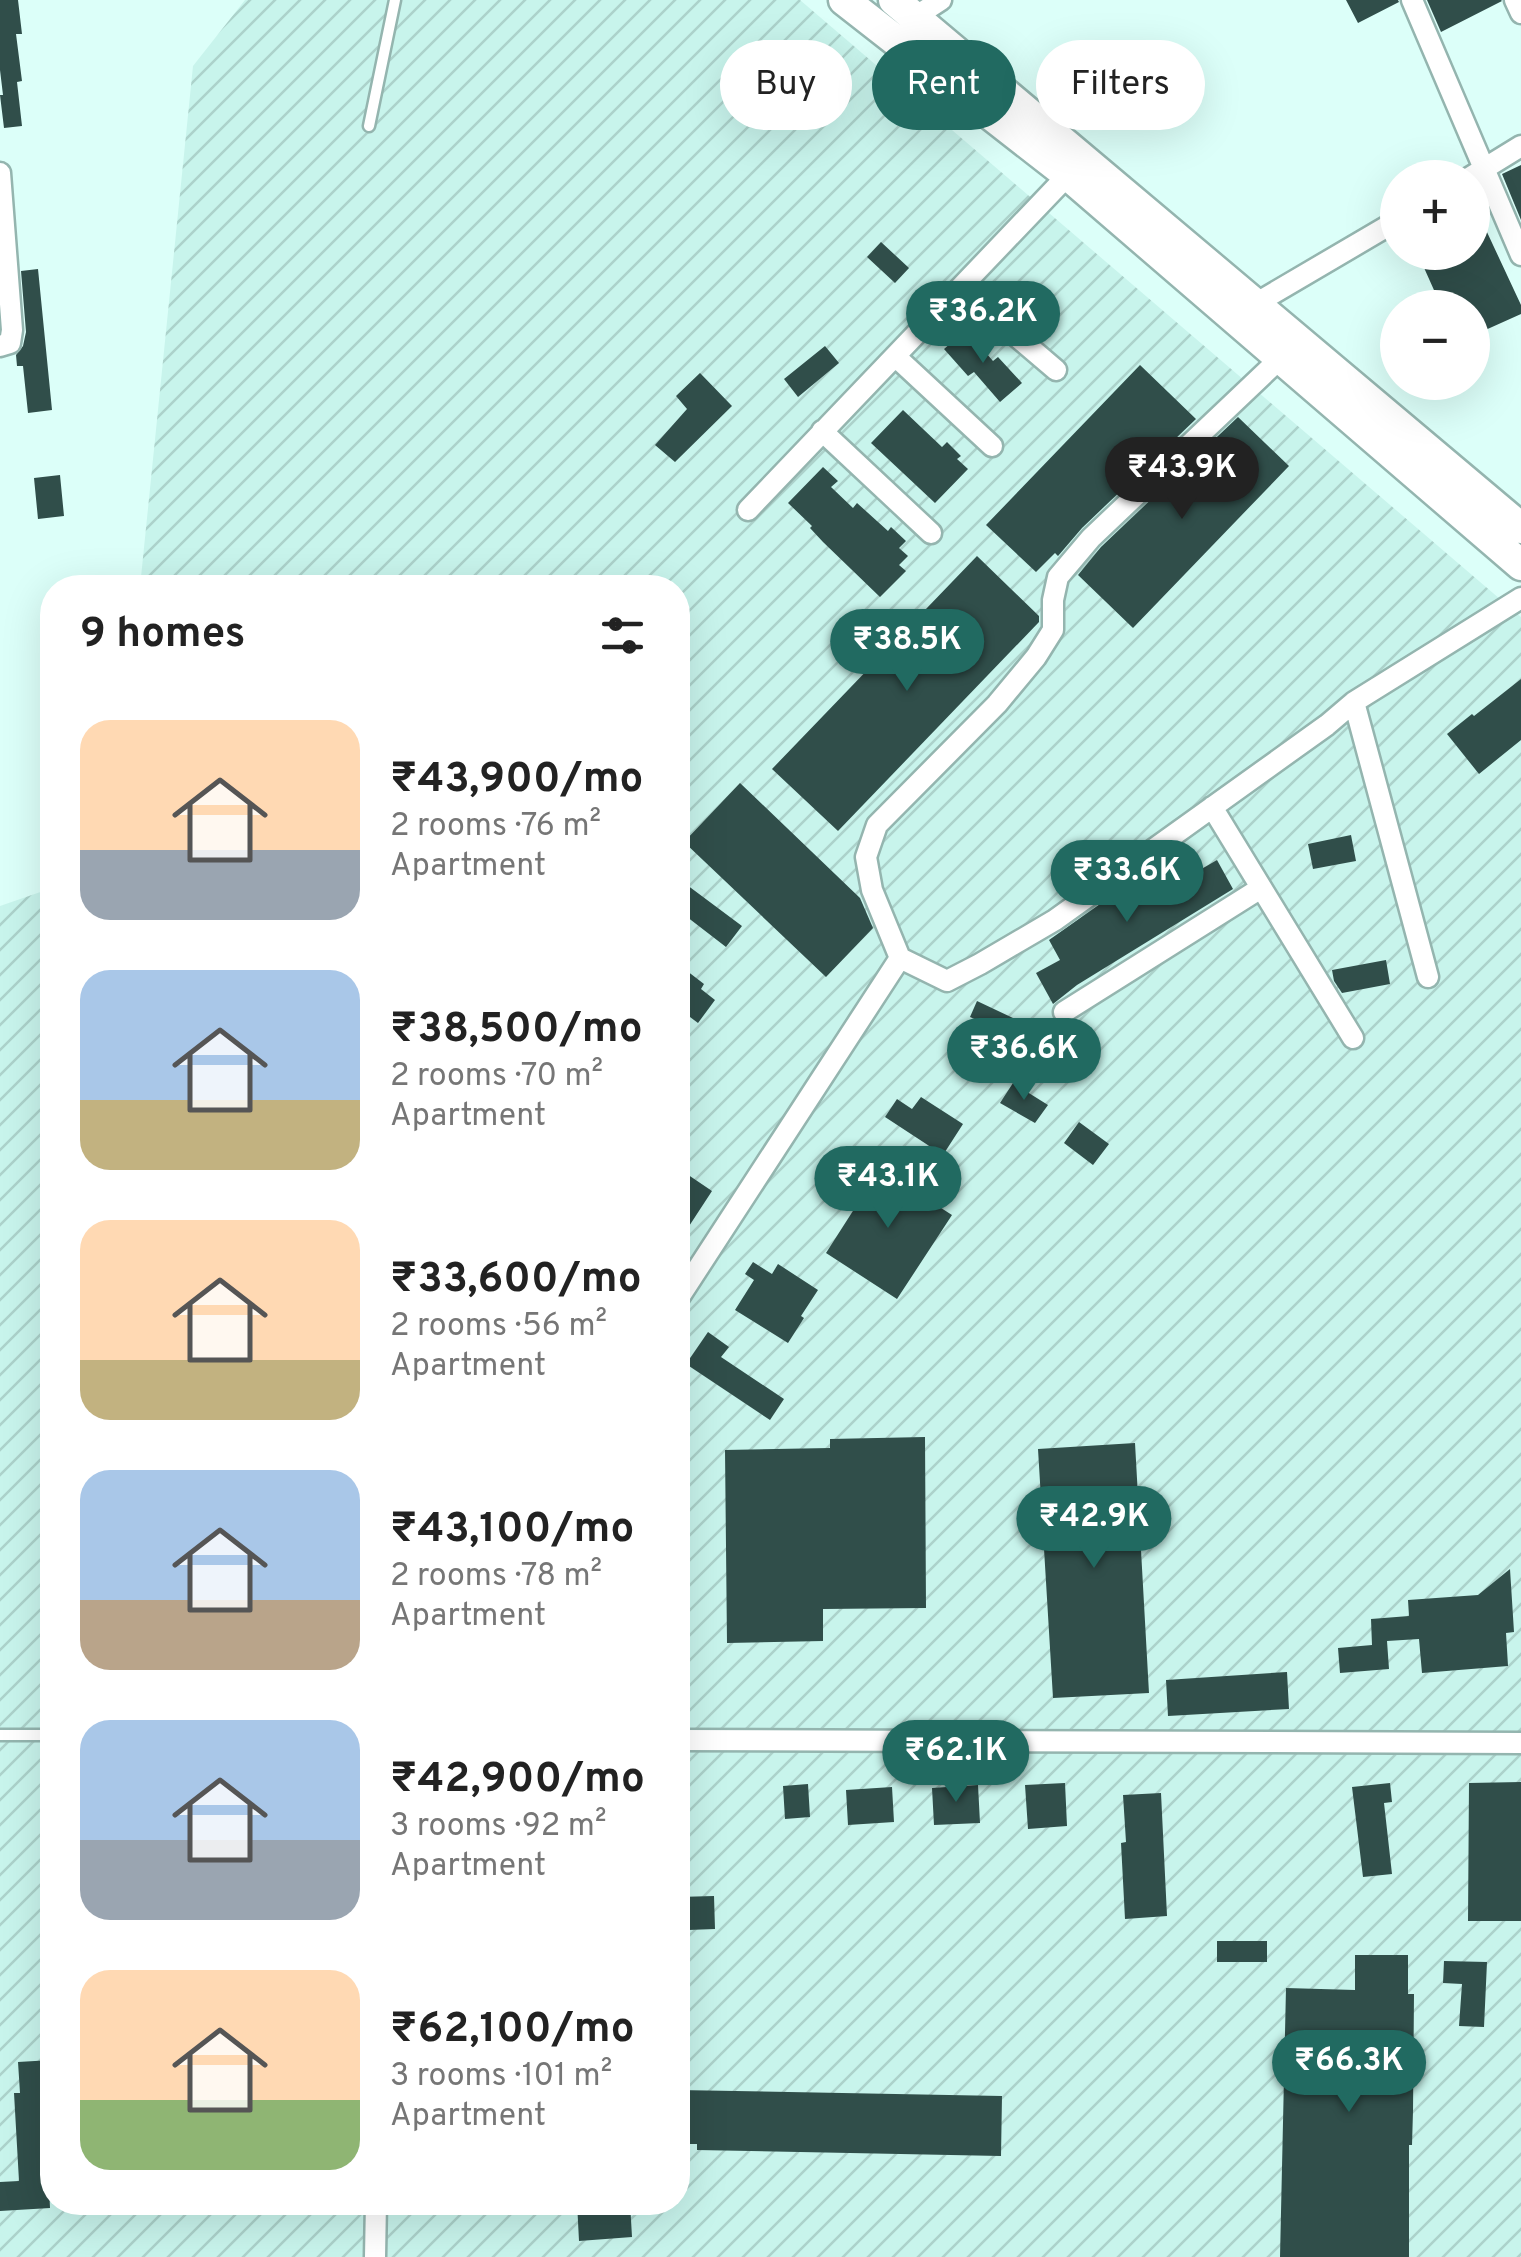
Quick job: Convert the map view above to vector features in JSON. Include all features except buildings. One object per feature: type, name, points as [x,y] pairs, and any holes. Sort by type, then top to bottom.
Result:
[{"type":"main road","points":[[844,0],[1521,528]]},
{"type":"main road","points":[[904,9],[1255,304],[1289,349],[1521,565]]},
{"type":"street","points":[[904,9],[941,0]]},
{"type":"street","points":[[1412,0],[1471,160]]},
{"type":"street","points":[[1515,0],[1521,13]]},
{"type":"street","points":[[1490,165],[1521,146]]},
{"type":"street","points":[[0,173],[12,330],[10,343],[0,346]]},
{"type":"street","points":[[748,510],[1068,175]]},
{"type":"street","points":[[1490,199],[1521,255]]},
{"type":"street","points":[[1255,304],[1380,231]]},
{"type":"street","points":[[960,288],[1056,370]]},
{"type":"street","points":[[1289,349],[1091,538],[1058,577],[1052,630],[1036,656],[997,704],[877,826],[866,857],[872,890],[900,958],[948,980],[1054,920],[1354,702],[1521,598]]},
{"type":"street","points":[[895,356],[992,446]]},
{"type":"street","points":[[822,431],[930,533]]},
{"type":"street","points":[[1354,702],[1428,976]]},
{"type":"street","points":[[1212,807],[1352,1038]]},
{"type":"street","points":[[1064,1012],[1261,888]]},
{"type":"street","points":[[690,1282],[900,958]]},
{"type":"street","points":[[690,1740],[1521,1743]]},
{"type":"street","points":[[375,2257],[376,2215]]},
{"type":"lane","points":[[369,126],[395,0]]},
{"type":"lane","points":[[0,1735],[40,1735]]},
{"type":"shaded area","points":[[245,0],[800,0],[847,40],[720,40],[720,130],[852,130],[852,44],[872,62],[872,130],[952,130],[1521,617],[1521,2257],[0,2257],[0,906],[40,892],[40,2215],[690,2215],[690,575],[141,575],[193,66]]}]
